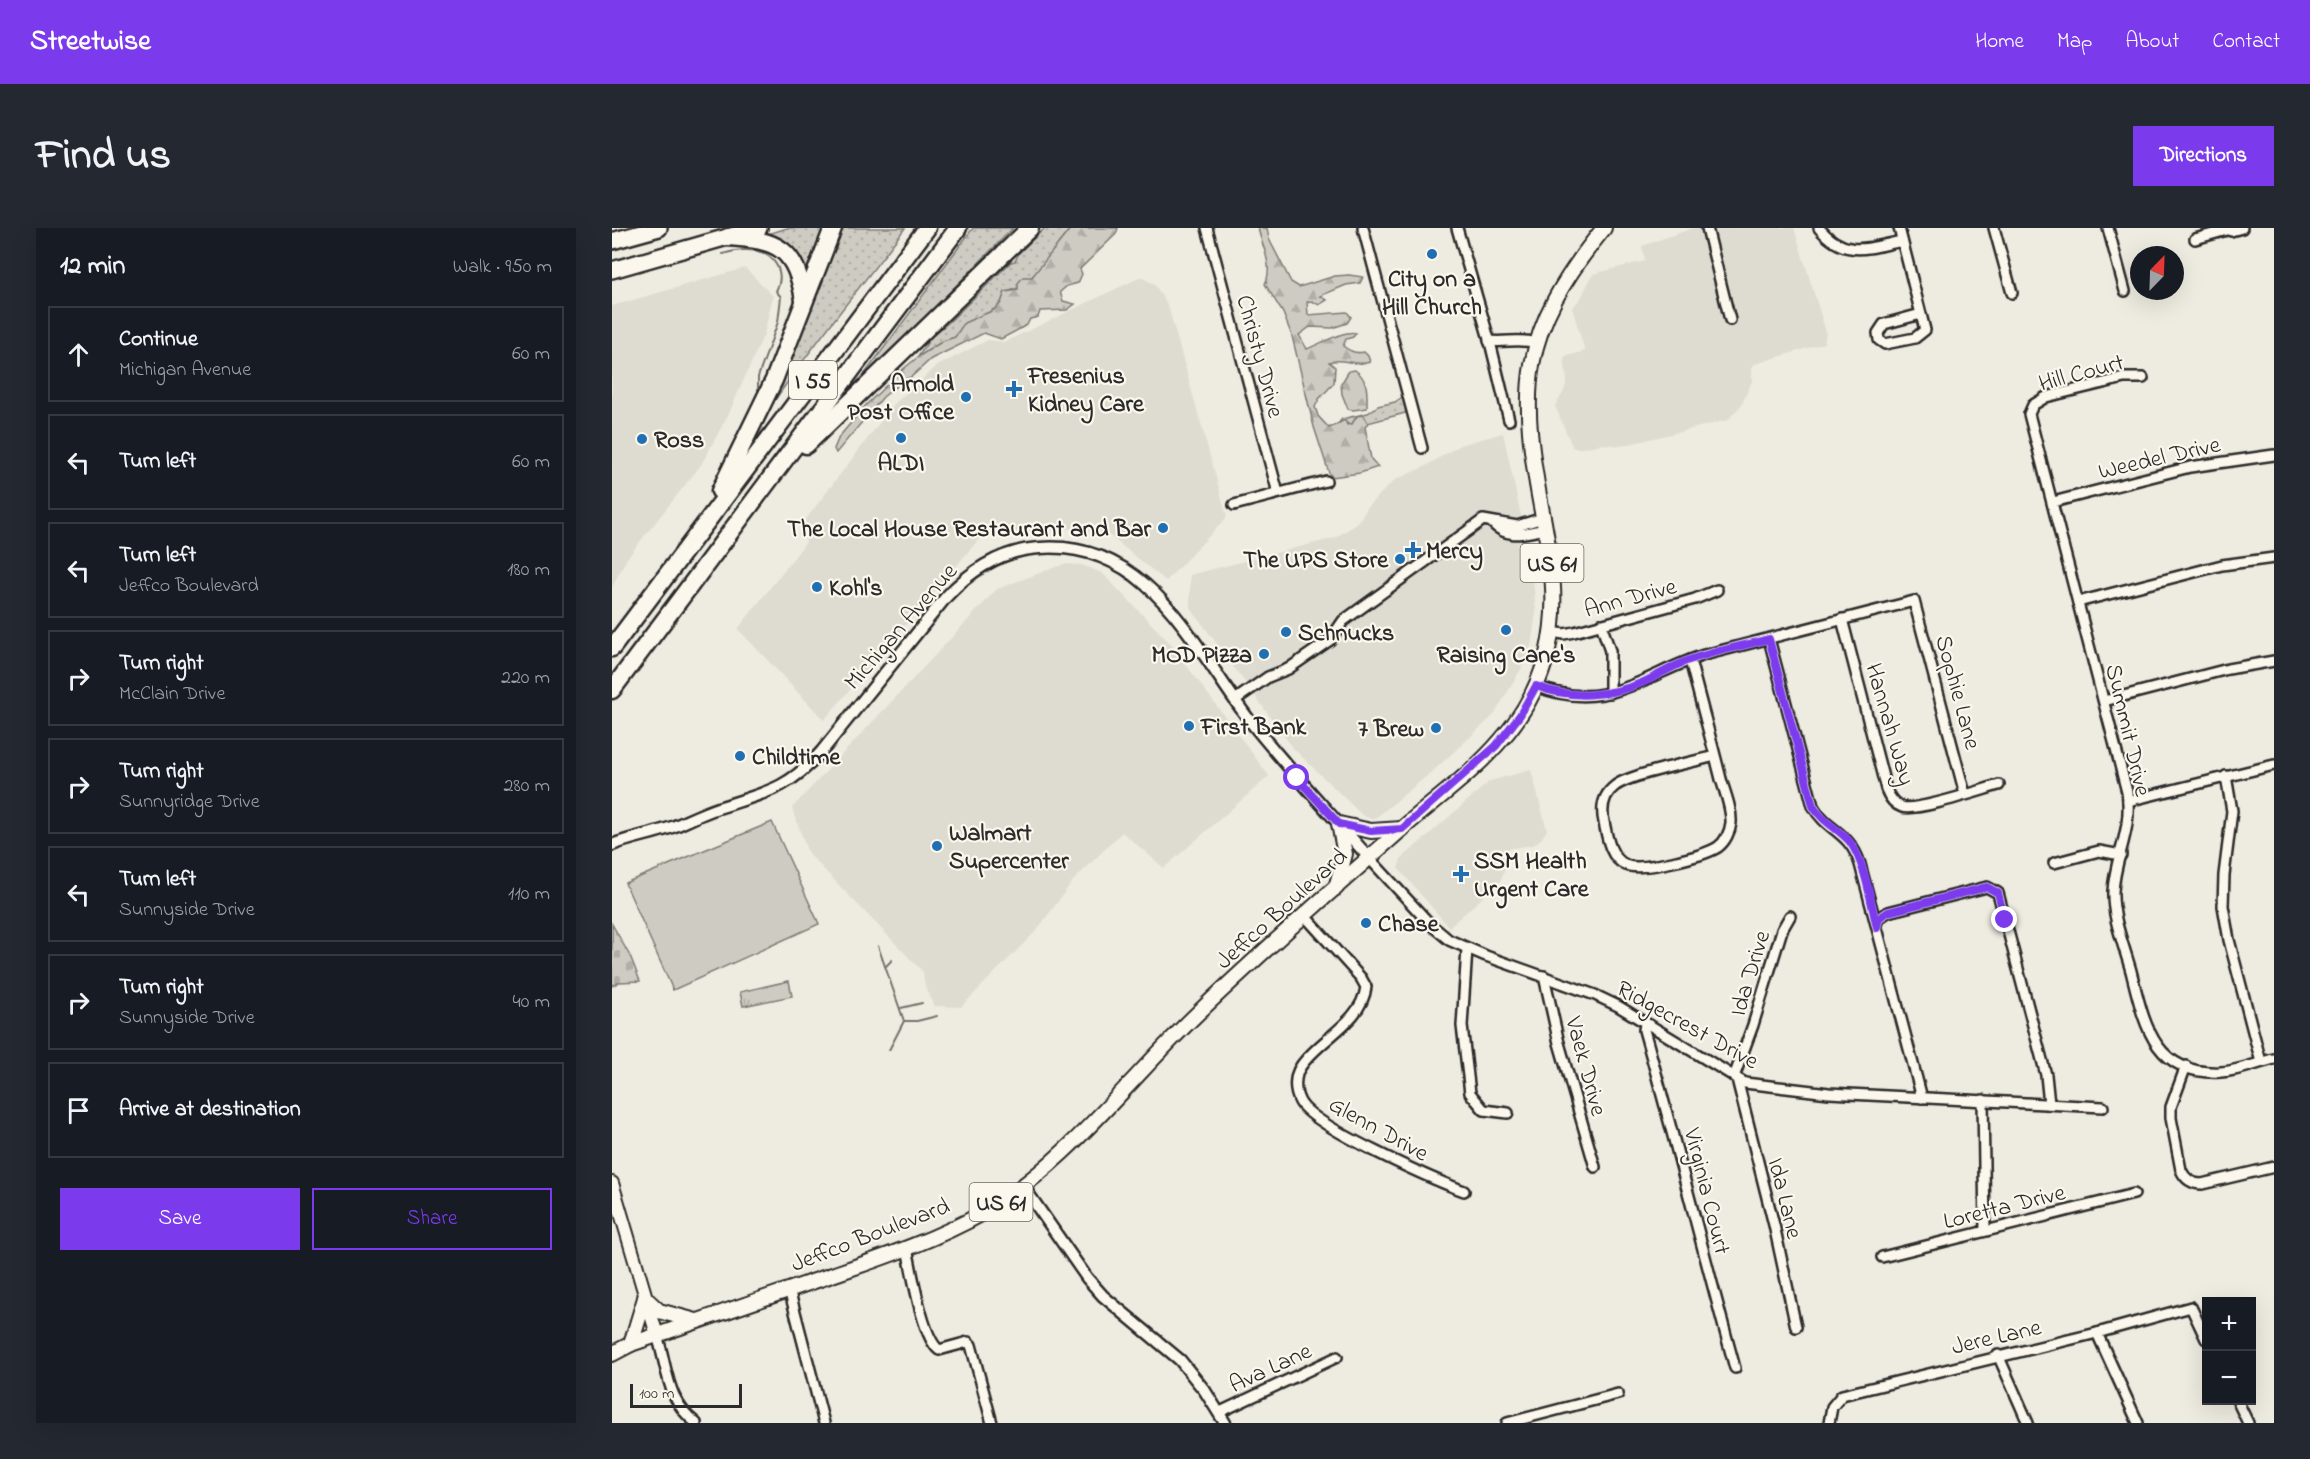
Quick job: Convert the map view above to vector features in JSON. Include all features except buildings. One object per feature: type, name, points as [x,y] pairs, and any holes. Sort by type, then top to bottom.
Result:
[{"type":"highway","points":[[612,241],[659,228]]},
{"type":"highway","points":[[612,270],[759,228]]},
{"type":"highway","points":[[700,532],[774,380],[833,228]]},
{"type":"highway","name":"I 55","points":[[612,648],[927,228]]},
{"type":"highway","name":"I 55","points":[[612,690],[958,228]]},
{"type":"highway","points":[[1008,249],[1020,228]]},
{"type":"highway","points":[[767,483],[1030,228]]},
{"type":"highway","points":[[728,237],[762,240],[782,250],[800,274],[804,301]]},
{"type":"main road","name":"Jeffco Boulevard","points":[[612,1354],[631,1344],[945,1233],[1023,1186],[1064,1151],[1198,1013],[1304,915],[1496,746],[1520,715],[1536,686],[1546,657],[1555,608],[1554,579],[1532,461],[1527,406],[1528,382],[1536,343],[1556,295],[1576,263],[1604,228]]},
{"type":"main road","points":[[1336,889],[1345,854],[1339,824],[1371,831],[1402,829]]},
{"type":"main road","points":[[612,1183],[657,1335]]},
{"type":"main road","points":[[645,1298],[653,1307],[666,1315],[699,1321]]},
{"type":"main road","points":[[631,1344],[645,1298]]},
{"type":"street","name":"Christy Drive","points":[[1207,228],[1278,494]]},
{"type":"street","points":[[1363,228],[1422,448]]},
{"type":"street","points":[[1457,228],[1509,420]]},
{"type":"street","points":[[1707,228],[1730,320]]},
{"type":"street","points":[[1819,228],[1832,241],[1849,249],[1865,250],[1902,241]]},
{"type":"street","points":[[1899,228],[1902,241],[1921,314],[1925,330],[1915,338],[1885,344],[1879,340],[1878,333],[1884,324],[1921,314]]},
{"type":"street","points":[[1994,228],[2012,293]]},
{"type":"street","points":[[2108,228],[2125,291]]},
{"type":"street","points":[[2195,239],[2226,229],[2231,231],[2242,228]]},
{"type":"street","points":[[1489,340],[1500,342],[1524,339],[1536,343]]},
{"type":"street","name":"Hill Court","points":[[2030,409],[2037,401],[2046,397],[2124,378],[2143,378]]},
{"type":"street","name":"Summit Drive","points":[[2030,409],[2029,421],[2035,434],[2053,502],[2128,801],[2127,830],[2114,882],[2114,906],[2145,1025],[2162,1051],[2186,1066]]},
{"type":"street","name":"Weedel Drive","points":[[2053,502],[2190,467],[2274,455]]},
{"type":"street","points":[[1234,504],[1326,481]]},
{"type":"street","points":[[1235,700],[1268,677],[1288,669],[1330,640],[1343,621],[1483,520],[1517,526],[1544,523]]},
{"type":"street","name":"Michigan Avenue","points":[[612,845],[674,826],[713,809],[760,795],[792,780],[822,751],[951,592],[982,567],[1002,557],[1025,550],[1056,547],[1083,550],[1105,557],[1133,573],[1148,586],[1167,606],[1235,700],[1297,778],[1370,859]]},
{"type":"street","points":[[2079,602],[2222,565],[2274,558]]},
{"type":"street","name":"Ann Drive","points":[[1552,632],[1569,634],[1695,599],[1717,590]]},
{"type":"street","name":"Sophie Lane","points":[[1842,620],[1914,601],[1965,794]]},
{"type":"street","points":[[1536,686],[1573,694],[1610,693],[1642,683],[1690,660],[1842,620]]},
{"type":"street","name":"Hannah Way","points":[[1842,620],[1889,796],[1901,806],[1909,808],[2000,785]]},
{"type":"street","points":[[1601,624],[1610,651],[1610,693]]},
{"type":"street","points":[[1769,639],[1813,806],[1822,819],[1844,836],[1853,847],[1860,864],[1922,1098]]},
{"type":"street","points":[[1690,660],[1715,756],[1731,824],[1721,845],[1705,853],[1651,867],[1637,868],[1624,865],[1616,858],[1609,842],[1602,813],[1604,801],[1609,792],[1624,780],[1715,756]]},
{"type":"street","points":[[2104,701],[2228,669],[2274,661]]},
{"type":"street","points":[[2128,801],[2274,765]]},
{"type":"street","points":[[2226,776],[2232,818],[2224,875],[2223,906],[2229,940],[2261,1062]]},
{"type":"street","points":[[2054,863],[2099,851],[2121,855]]},
{"type":"street","name":"Ridgecrest Drive","points":[[1370,859],[1436,930],[1449,940],[1467,949],[1595,995],[1618,1006],[1745,1083],[1829,1093],[2103,1107]]},
{"type":"street","points":[[1877,928],[1879,918],[1888,912],[1987,887],[1998,893],[2046,1075],[2049,1104]]},
{"type":"street","name":"Glenn Drive","points":[[1304,915],[1350,965],[1366,987],[1361,1005],[1300,1067],[1295,1089],[1300,1103],[1324,1124],[1426,1176],[1464,1191]]},
{"type":"street","name":"Ida Drive","points":[[1736,1078],[1782,930],[1790,916]]},
{"type":"street","points":[[1467,949],[1462,1026],[1470,1093],[1484,1110],[1508,1113]]},
{"type":"street","name":"Vaek Drive","points":[[1544,976],[1559,1042],[1595,1167]]},
{"type":"street","name":"Virginia Court","points":[[1645,1024],[1644,1030],[1735,1368]]},
{"type":"street","points":[[2274,1059],[2220,1072],[2186,1066],[2173,1098],[2171,1118],[2181,1170],[2191,1182],[2206,1184],[2274,1167]]},
{"type":"street","name":"Ida Lane","points":[[1736,1078],[1774,1225],[1796,1327]]},
{"type":"street","points":[[1983,1100],[1985,1231]]},
{"type":"street","points":[[1023,1186],[1096,1288],[1180,1360],[1220,1412],[1225,1423]]},
{"type":"street","name":"Loretta Drive","points":[[1882,1257],[2134,1194]]},
{"type":"street","points":[[907,1248],[920,1304],[933,1345],[939,1350],[968,1341],[992,1423]]},
{"type":"street","points":[[789,1289],[824,1423]]},
{"type":"street","name":"Jere Lane","points":[[1829,1423],[1832,1407],[1842,1395],[1998,1355],[2097,1333],[2191,1307],[2202,1330]]},
{"type":"street","points":[[2097,1333],[2138,1423]]},
{"type":"street","points":[[657,1335],[673,1397],[681,1410],[696,1423]]},
{"type":"street","points":[[1998,1355],[2028,1423]]},
{"type":"street","name":"Ava Lane","points":[[1220,1412],[1338,1357]]},
{"type":"street","points":[[1508,1423],[1618,1394]]},
{"type":"street","points":[[2239,1405],[2248,1423]]},
{"type":"shaded area","points":[[1693,228],[1794,228],[1826,332],[1824,343],[1752,365],[1752,381],[1742,404],[1728,420],[1621,446],[1602,444],[1573,448],[1555,406],[1567,381],[1564,357],[1585,351],[1572,308],[1581,298],[1593,274],[1645,261],[1642,246]]},
{"type":"shaded area","points":[[745,268],[773,296],[764,334],[729,413],[701,465],[627,558],[612,587],[612,306]]},
{"type":"shaded area","points":[[1141,277],[1154,284],[1168,306],[1227,517],[1166,581],[1110,536],[1074,528],[1025,533],[986,531],[824,720],[738,629],[806,542],[803,523],[894,404],[937,366],[988,340],[1005,342]]},
{"type":"shaded area","points":[[1503,433],[1532,567],[1536,613],[1531,646],[1521,669],[1494,715],[1433,771],[1373,820],[1362,815],[1293,748],[1190,607],[1190,575],[1335,538],[1357,524],[1369,505],[1395,480],[1426,466],[1460,445]]},
{"type":"shaded area","points":[[1064,564],[1082,565],[1102,573],[1169,642],[1269,776],[1164,868],[1122,832],[1072,882],[1037,930],[961,1007],[934,1006],[925,986],[923,972],[808,853],[792,808],[997,589]]},
{"type":"shaded area","points":[[1531,770],[1547,830],[1533,845],[1505,849],[1503,856],[1505,868],[1500,882],[1449,927],[1398,868],[1401,859],[1490,781]]},
{"type":"green space","points":[[787,228],[826,228],[806,278],[765,235]]},
{"type":"green space","points":[[839,228],[905,228],[768,410]]},
{"type":"green space","points":[[973,228],[1013,228],[940,302],[928,319],[846,399]]},
{"type":"green space","points":[[1045,228],[1071,228],[1033,276],[1024,284],[1005,292],[1001,303],[994,310],[964,323],[955,338],[943,341],[918,357],[931,337],[1011,262],[1015,261],[1019,253]]},
{"type":"green space","points":[[1071,228],[1118,228],[1116,234],[1080,269],[1082,274],[1078,283],[1067,286],[1060,292],[1063,301],[1075,304],[1067,310],[1040,311],[1038,317],[1030,319],[1027,325],[1001,339],[984,333],[931,359],[883,397],[836,453],[834,449],[839,437],[866,405],[902,370],[943,341],[955,337],[964,323],[994,310],[1001,303],[1005,292],[1018,290],[1018,283],[1023,277],[1032,277]]},
{"type":"green space","points":[[1258,228],[1267,228],[1269,239],[1291,282],[1299,287],[1335,276],[1363,277],[1360,283],[1346,285],[1320,296],[1327,300],[1319,305],[1312,301],[1307,302],[1308,315],[1347,312],[1351,317],[1347,323],[1332,328],[1310,327],[1299,335],[1307,349],[1339,335],[1356,333],[1353,337],[1346,339],[1343,346],[1353,352],[1364,352],[1370,362],[1329,362],[1335,367],[1334,383],[1319,399],[1315,407],[1318,416],[1329,428],[1345,420],[1347,425],[1352,424],[1357,416],[1363,415],[1368,423],[1365,427],[1371,459],[1378,467],[1360,473],[1332,477],[1329,473],[1314,427],[1292,336],[1283,313],[1265,284],[1268,263]]},
{"type":"green space","points":[[1355,370],[1365,382],[1367,408],[1353,410],[1348,409],[1341,384],[1349,371]]},
{"type":"green space","points":[[1404,396],[1407,408],[1405,413],[1368,423],[1363,415],[1357,416],[1352,424],[1338,424],[1342,419],[1368,413],[1378,406],[1395,402]]},
{"type":"green space","points":[[772,822],[819,924],[673,990],[625,883]]},
{"type":"green space","points":[[612,924],[631,958],[640,981],[619,982],[612,986]]},
{"type":"green space","points":[[789,981],[792,996],[743,1006],[740,992]]},
{"type":"waterway","points":[[723,254],[746,250],[761,252],[774,261],[779,271],[780,280],[776,291],[781,297],[778,322],[758,377],[758,395]]},
{"type":"waterway","points":[[878,946],[904,1021],[889,1050]]},
{"type":"waterway","points":[[886,966],[892,960]]},
{"type":"waterway","points":[[901,1008],[922,1003]]},
{"type":"waterway","points":[[904,1021],[917,1021],[937,1016]]},
{"type":"place","name":"City on a Hill Church","points":[[1432,254]]},
{"type":"place","name":"Fresenius Kidney Care","points":[[1014,389]]},
{"type":"place","name":"Arnold Post Office","points":[[966,397]]},
{"type":"place","name":"ALDI","points":[[901,438]]},
{"type":"place","name":"Ross","points":[[642,439]]},
{"type":"place","name":"The Local House Restaurant and Bar","points":[[1163,528]]},
{"type":"place","name":"Mercy","points":[[1413,550]]},
{"type":"place","name":"The UPS Store","points":[[1400,559]]},
{"type":"place","name":"Kohl's","points":[[817,587]]},
{"type":"place","name":"Raising Cane's","points":[[1506,630]]},
{"type":"place","name":"Schnucks","points":[[1286,632]]},
{"type":"place","name":"MOD Pizza","points":[[1264,654]]},
{"type":"place","name":"First Bank","points":[[1189,726]]},
{"type":"place","name":"7 Brew","points":[[1436,728]]},
{"type":"place","name":"Childtime","points":[[740,756]]},
{"type":"place","name":"Walmart Supercenter","points":[[937,846]]},
{"type":"place","name":"SSM Health Urgent Care","points":[[1461,874]]},
{"type":"place","name":"Chase","points":[[1366,923]]},
{"type":"route","points":[[1297,778],[1339,824],[1371,831],[1402,829],[1496,746],[1520,715],[1536,686],[1573,694],[1610,693],[1642,683],[1679,664],[1704,655],[1769,639],[1813,806],[1822,819],[1844,836],[1853,847],[1860,864],[1877,928],[1879,918],[1888,912],[1987,887],[1998,893],[2005,920]]}]
